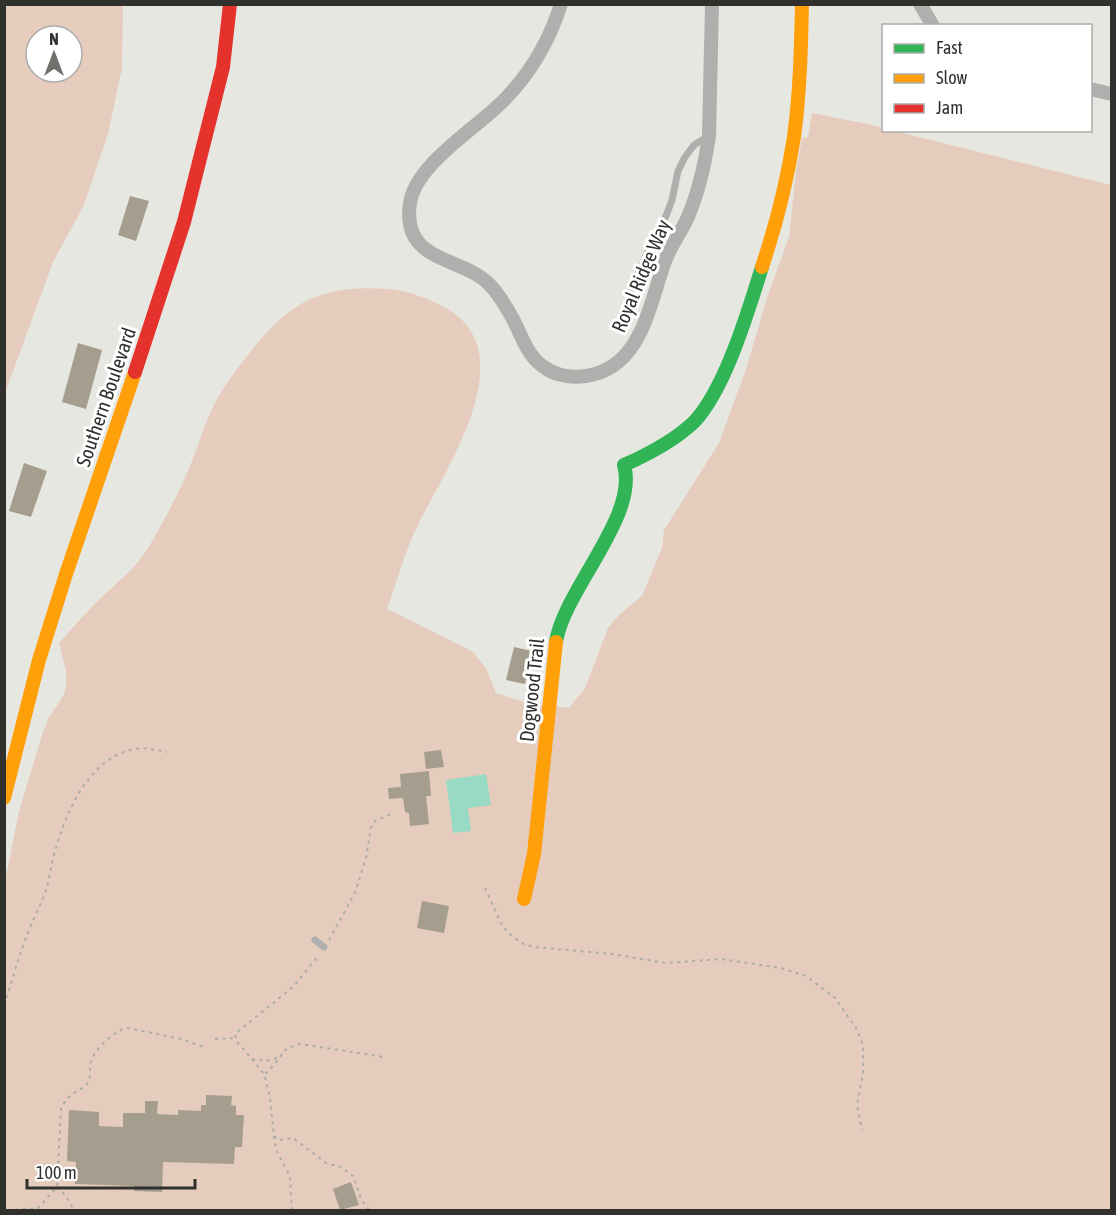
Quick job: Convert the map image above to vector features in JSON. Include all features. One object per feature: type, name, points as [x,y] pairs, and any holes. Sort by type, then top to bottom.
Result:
[{"type":"street","name":"Southern Boulevard","points":[[4,798],[39,660],[184,222],[223,67],[230,4]]},
{"type":"street","name":"Royal Ridge Way","points":[[561,4],[547,40],[518,85],[505,100],[421,175],[410,203],[412,227],[422,246],[443,261],[487,282],[514,321],[530,354],[546,369],[567,376],[593,375],[614,365],[634,344],[651,310],[664,263],[690,211],[709,136],[712,4]]},
{"type":"street","name":"Dogwood Trail","points":[[524,899],[534,854],[558,629],[621,507],[627,475],[624,465],[660,448],[691,424],[711,398],[726,368],[771,244],[784,189],[797,111],[802,4]]},
{"type":"street","points":[[920,4],[932,24]]},
{"type":"street","points":[[1092,89],[1112,94]]},
{"type":"lane","points":[[630,292],[666,216],[678,171],[685,157],[694,145],[709,136]]},
{"type":"lane","points":[[315,940],[324,947]]},
{"type":"path","points":[[4,1005],[27,935],[46,891],[56,848],[71,807],[89,780],[102,766],[116,756],[135,749],[167,752]]},
{"type":"path","points":[[234,1038],[235,1034],[294,986],[324,947],[355,893],[366,858],[371,827],[375,821],[391,813]]},
{"type":"path","points":[[485,888],[498,917],[510,935],[534,947],[666,963],[702,959],[744,962],[781,968],[814,981],[836,998],[856,1028],[863,1044],[863,1074],[857,1105],[862,1130]]},
{"type":"path","points":[[15,1210],[38,1208],[57,1187],[61,1109],[66,1098],[89,1080],[91,1061],[114,1034],[122,1028],[128,1028],[204,1047]]},
{"type":"path","points":[[215,1039],[234,1038]]},
{"type":"path","points":[[234,1038],[264,1074],[270,1097],[274,1144],[290,1176],[292,1210]]},
{"type":"path","points":[[264,1074],[287,1048],[300,1044],[384,1057]]},
{"type":"path","points":[[252,1059],[266,1061],[277,1058]]},
{"type":"path","points":[[274,1137],[278,1140],[293,1138],[326,1163],[348,1171],[353,1176],[367,1210]]},
{"type":"path","points":[[57,1187],[66,1196],[74,1210]]},
{"type":"shaded area","points":[[5,4],[123,5],[122,68],[108,134],[84,205],[53,262],[5,393]]},
{"type":"shaded area","points":[[812,113],[877,126],[882,128],[882,132],[899,132],[1111,185],[1111,1210],[5,1210],[5,881],[19,811],[43,732],[66,688],[66,671],[59,643],[146,551],[183,482],[214,404],[235,371],[267,332],[286,314],[313,298],[342,290],[373,288],[412,294],[446,308],[469,328],[479,354],[479,383],[472,414],[459,446],[412,537],[387,609],[473,652],[486,668],[496,693],[527,703],[569,708],[585,688],[608,628],[619,615],[642,596],[662,548],[664,530],[719,443],[789,237],[802,138],[808,137]]},
{"type":"shaded area","points":[[486,774],[491,805],[468,808],[471,831],[453,833],[446,780]]},
{"type":"building","points":[[130,196],[149,201],[136,241],[118,235]]},
{"type":"building","points":[[78,343],[102,350],[86,409],[62,402]]},
{"type":"building","points":[[24,463],[47,471],[31,517],[9,511]]},
{"type":"building","points":[[514,647],[532,651],[525,684],[506,680]]},
{"type":"building","points":[[441,750],[444,767],[426,769],[424,752]]},
{"type":"building","points":[[429,771],[431,796],[426,796],[429,824],[410,826],[409,813],[405,812],[403,798],[389,799],[388,788],[401,787],[400,774]]},
{"type":"building","points":[[422,901],[449,906],[444,933],[417,928]]},
{"type":"building","points":[[206,1095],[232,1096],[231,1105],[236,1106],[236,1115],[244,1115],[242,1147],[235,1147],[234,1164],[163,1162],[162,1192],[134,1191],[134,1186],[75,1184],[76,1162],[67,1161],[69,1110],[99,1112],[99,1126],[123,1127],[123,1113],[145,1113],[145,1101],[158,1101],[157,1114],[178,1115],[178,1110],[201,1111],[201,1105],[206,1105]]},
{"type":"building","points":[[351,1182],[359,1205],[340,1210],[333,1189]]},
{"type":"traffic: fast","points":[[556,642],[572,600],[599,553],[621,507],[626,485],[624,465],[670,441],[694,422],[705,408],[716,390],[734,349],[762,267]]},
{"type":"traffic: slow","points":[[762,267],[781,203],[794,137],[801,54],[802,4]]},
{"type":"traffic: slow","points":[[4,798],[39,660],[135,372]]},
{"type":"traffic: slow","points":[[524,899],[534,854],[556,642]]},
{"type":"traffic: jam","points":[[135,372],[184,222],[223,67],[230,4]]}]
